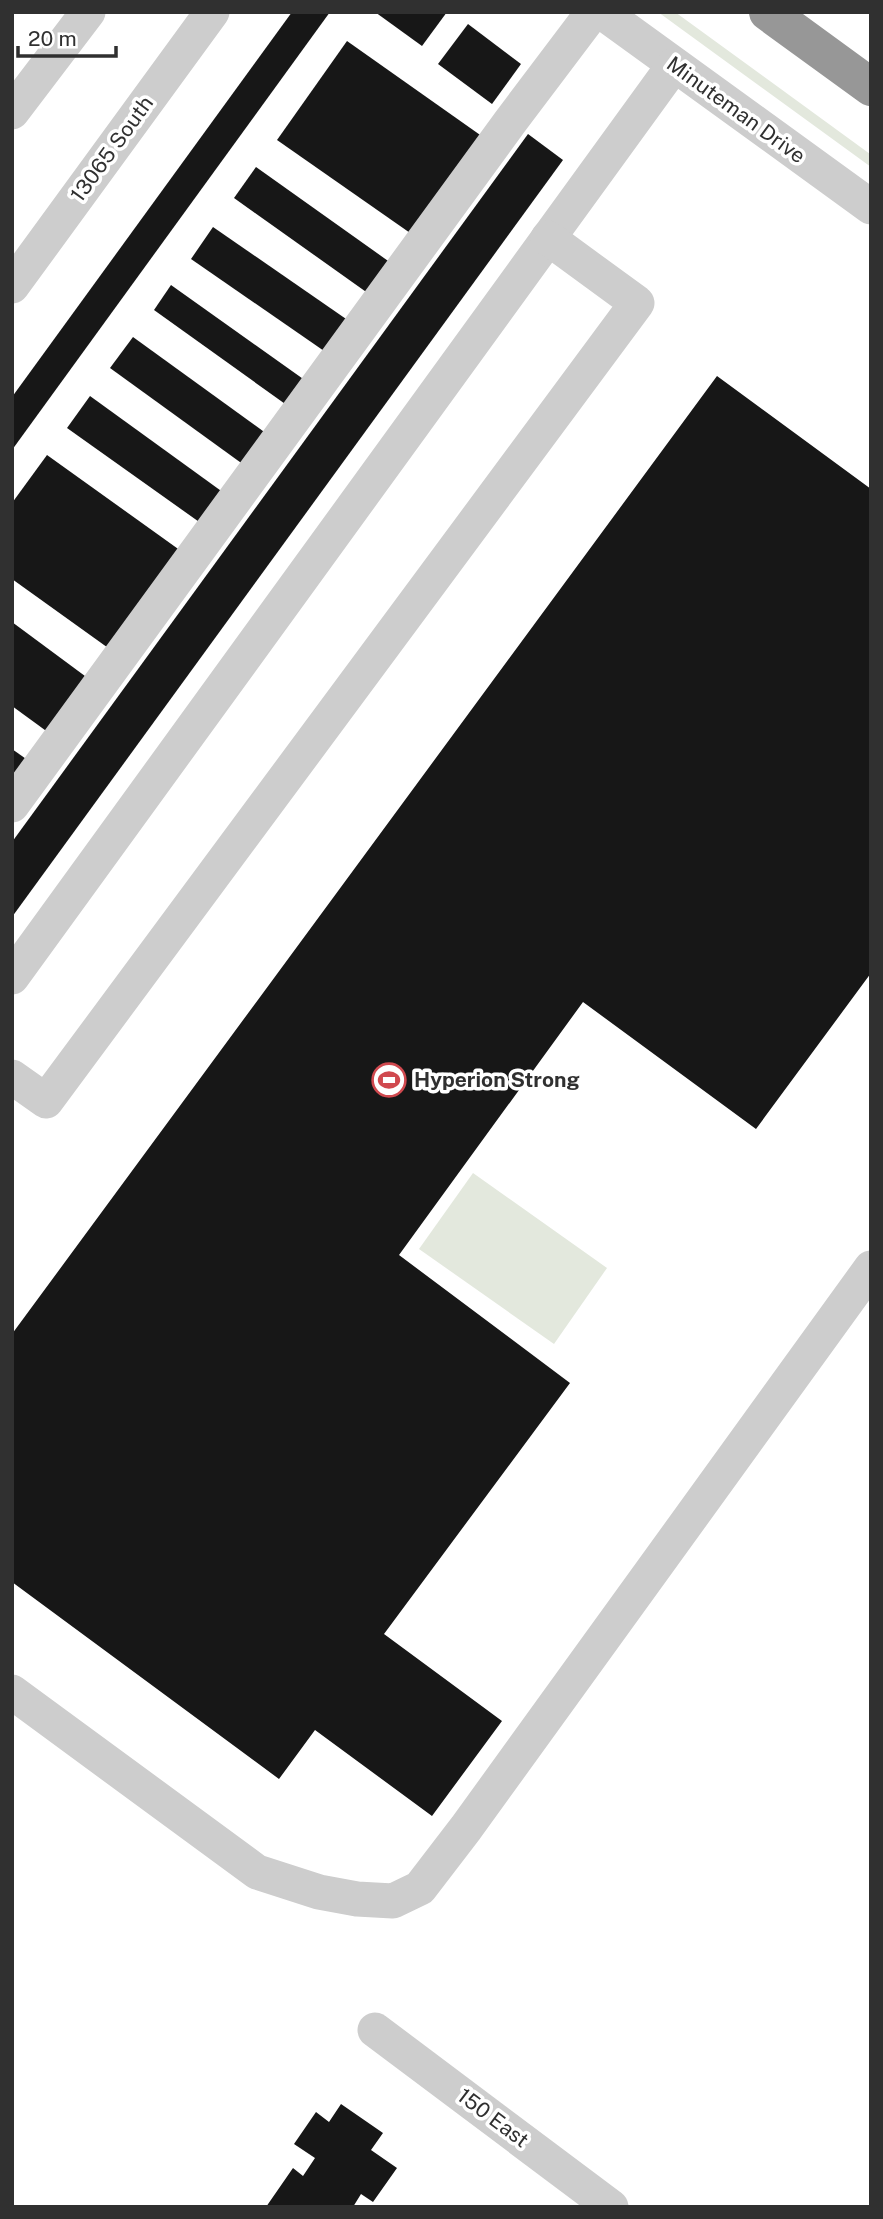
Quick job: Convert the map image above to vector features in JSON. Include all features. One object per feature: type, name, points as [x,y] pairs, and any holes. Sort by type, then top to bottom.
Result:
[{"type":"highway","points":[[768,12],[871,87]]},
{"type":"street","points":[[12,112],[88,12]]},
{"type":"street","name":"13065 South","points":[[12,286],[212,12]]},
{"type":"street","points":[[12,805],[593,12]]},
{"type":"street","name":"Minuteman Drive","points":[[602,12],[871,207]]},
{"type":"street","points":[[12,977],[674,65]]},
{"type":"street","points":[[12,1077],[46,1101],[637,303],[548,238]]},
{"type":"street","points":[[12,1692],[257,1872],[319,1892],[357,1899],[393,1901],[402,1897],[420,1888],[466,1828],[871,1268]]},
{"type":"street","name":"150 East","points":[[375,2030],[611,2207]]},
{"type":"shaded area","points":[[658,12],[675,12],[870,154],[871,167]]},
{"type":"shaded area","points":[[473,1173],[607,1268],[554,1344],[419,1249]]},
{"type":"building","points":[[292,12],[330,12],[12,450],[12,397]]},
{"type":"building","points":[[375,12],[447,12],[422,46]]},
{"type":"building","points":[[468,24],[521,64],[492,104],[438,64]]},
{"type":"building","points":[[347,41],[483,137],[413,235],[277,140]]},
{"type":"building","points":[[528,134],[563,160],[12,917],[12,842]]},
{"type":"building","points":[[256,167],[391,263],[369,294],[234,198]]},
{"type":"building","points":[[213,227],[349,321],[327,353],[191,259]]},
{"type":"building","points":[[171,285],[306,381],[288,406],[154,310]]},
{"type":"building","points":[[133,337],[267,434],[244,465],[110,368]]},
{"type":"building","points":[[717,376],[871,489],[871,973],[756,1129],[583,1002],[399,1255],[570,1383],[384,1634],[502,1721],[432,1816],[315,1730],[279,1779],[12,1582],[12,1334]]},
{"type":"building","points":[[90,396],[224,493],[202,524],[67,428]]},
{"type":"building","points":[[47,455],[181,551],[111,650],[12,579],[12,503]]},
{"type":"building","points":[[12,622],[89,679],[49,733],[12,706]]},
{"type":"building","points":[[12,749],[29,761],[12,783]]},
{"type":"building","points":[[341,2104],[383,2133],[371,2150],[397,2168],[373,2202],[361,2194],[353,2207],[266,2207],[293,2168],[303,2176],[315,2158],[294,2144],[316,2112],[329,2122]]},
{"type":"place","name":"Hyperion Strong","points":[[389,1080]]}]
